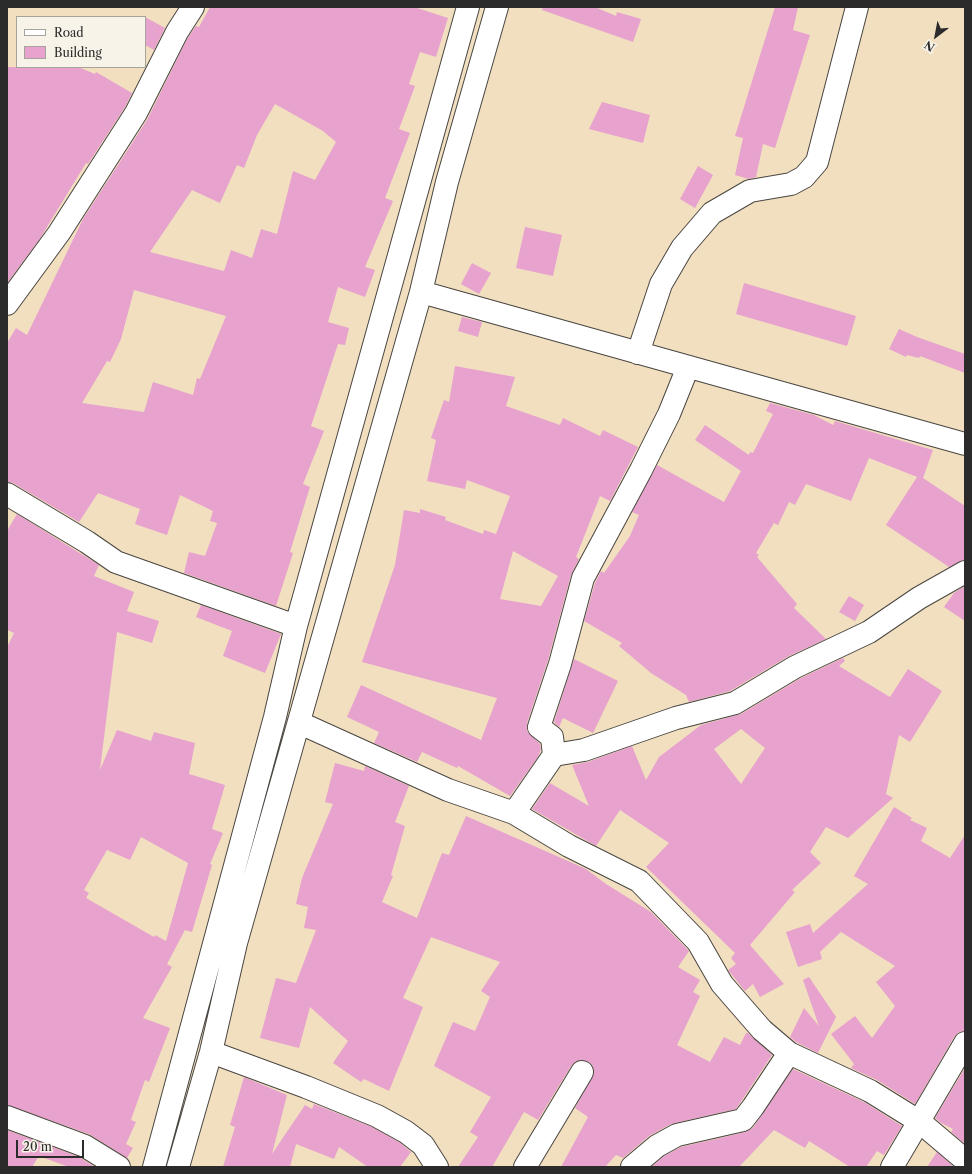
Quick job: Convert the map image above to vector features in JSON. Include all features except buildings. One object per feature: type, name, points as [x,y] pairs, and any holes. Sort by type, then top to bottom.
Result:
[{"type":"street","points":[[7,304],[59,233],[136,113],[177,32],[193,7]]},
{"type":"street","points":[[154,1167],[275,717],[296,626],[468,7]]},
{"type":"street","points":[[178,1167],[211,1052],[236,943],[300,723],[420,292],[447,182],[497,7]]},
{"type":"street","points":[[638,353],[661,284],[682,248],[712,213],[750,191],[791,184],[804,177],[817,162],[857,7]]},
{"type":"street","points":[[420,292],[965,444]]},
{"type":"street","points":[[514,813],[554,755],[552,737],[539,727],[560,664],[583,578],[669,414],[688,366]]},
{"type":"street","points":[[7,494],[87,542],[116,562],[296,626]]},
{"type":"street","points":[[554,755],[584,750],[676,718],[735,703],[795,667],[868,632],[919,598],[965,572]]},
{"type":"street","points":[[300,723],[448,790],[514,813],[569,846],[639,881],[698,942],[722,984],[762,1030],[789,1053],[870,1091],[920,1122],[965,1160]]},
{"type":"street","points":[[892,1167],[920,1122],[965,1043]]},
{"type":"street","points":[[211,1052],[306,1086],[377,1116],[406,1132],[422,1145],[437,1167]]},
{"type":"street","points":[[632,1167],[657,1146],[677,1135],[742,1120],[753,1107],[789,1053]]},
{"type":"street","points":[[525,1167],[582,1072]]},
{"type":"street","points":[[7,1117],[85,1146],[119,1167]]}]
